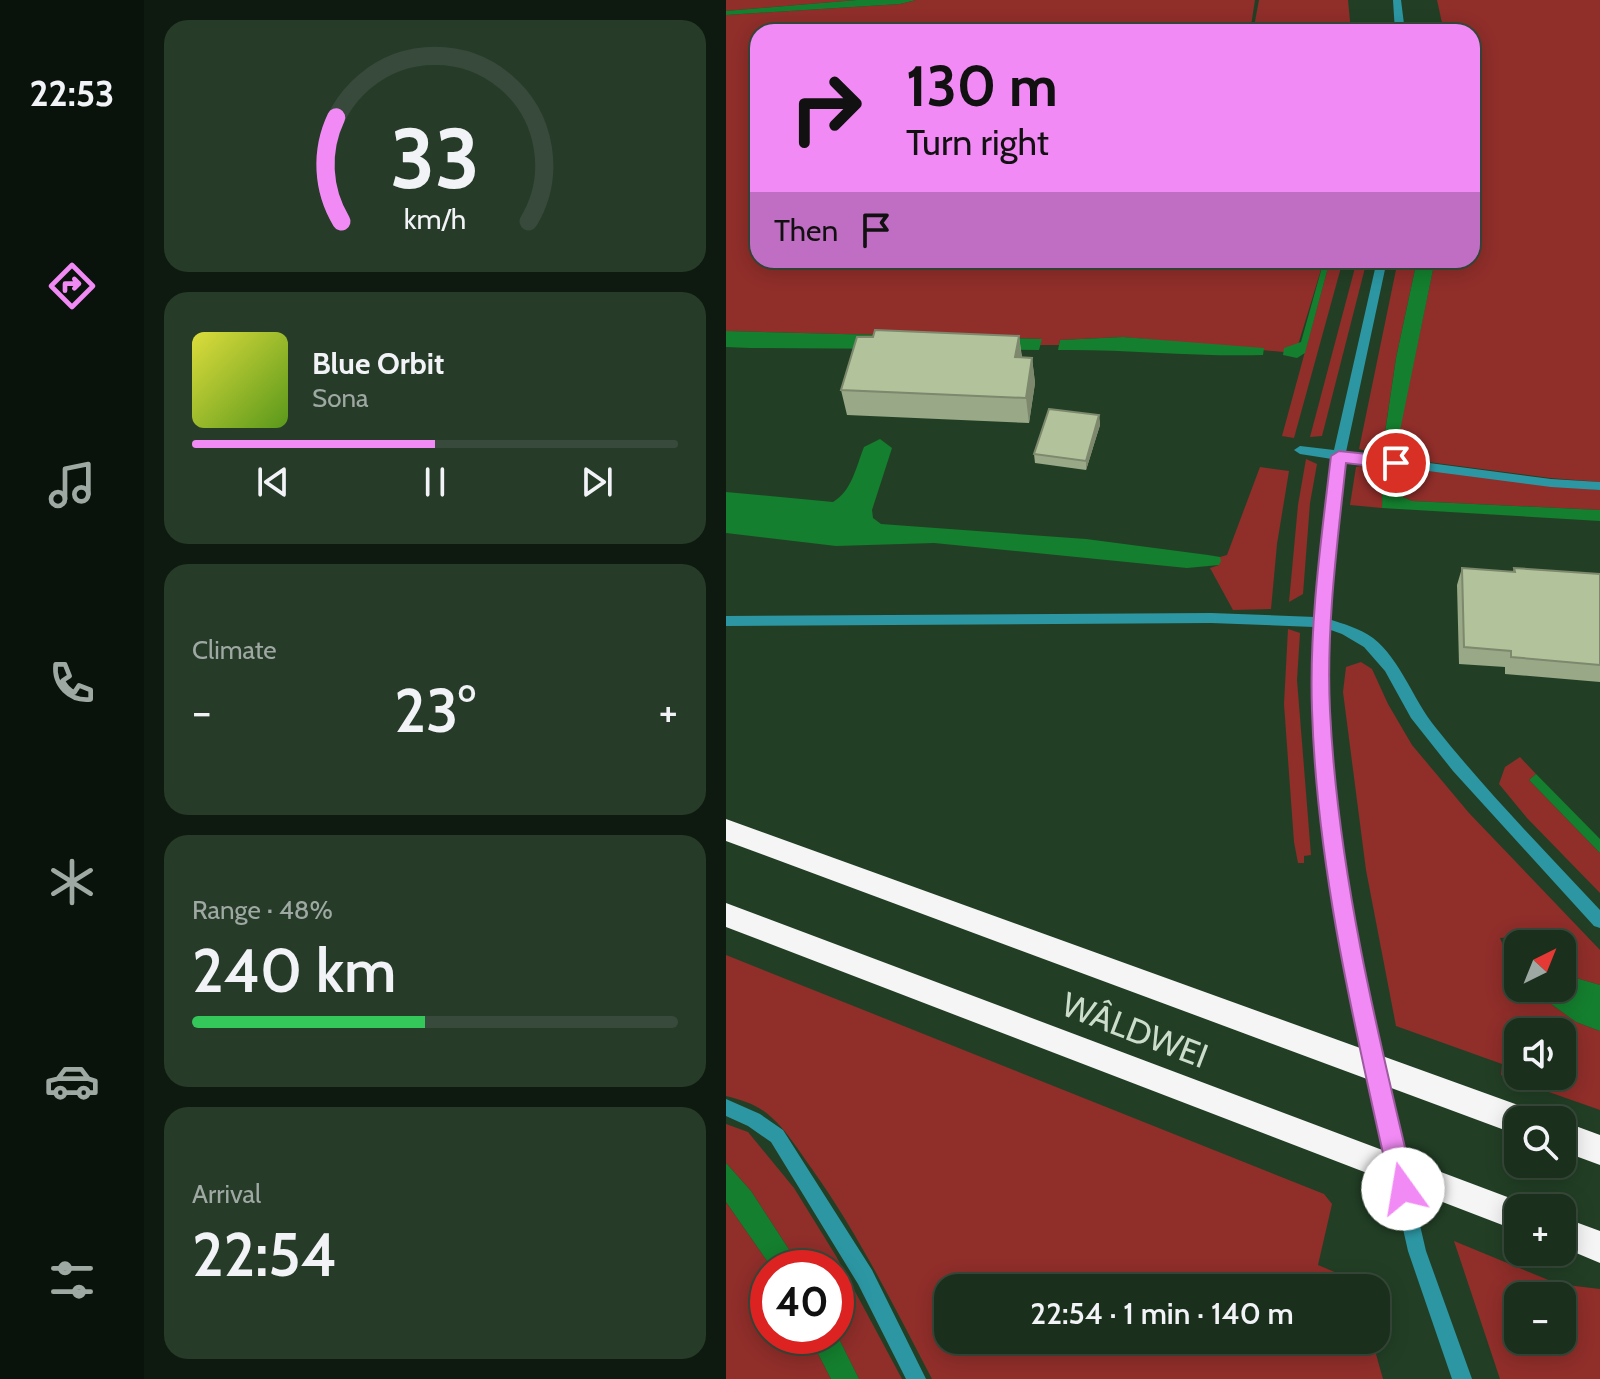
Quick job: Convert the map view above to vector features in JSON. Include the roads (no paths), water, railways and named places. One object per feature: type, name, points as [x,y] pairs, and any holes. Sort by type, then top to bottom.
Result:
[{"type":"highway","name":"WÂLDWEI","points":[[726,830],[1504,1115]]},
{"type":"highway","name":"WÂLDWEI","points":[[726,915],[1504,1210]]},
{"type":"highway","points":[[1576,1141],[1600,1150]]},
{"type":"highway","points":[[1576,1238],[1600,1247]]},
{"type":"street","points":[[1397,0],[1399,24]]},
{"type":"street","points":[[1380,268],[1339,456],[1321,622],[1321,710],[1329,819],[1360,1002],[1417,1251],[1462,1379]]},
{"type":"street","points":[[1300,450],[1600,486]]},
{"type":"street","points":[[726,621],[1211,618],[1321,622],[1347,630],[1369,643],[1390,667],[1416,714],[1458,767],[1600,921]]},
{"type":"street","points":[[726,1107],[754,1120],[777,1136],[820,1200],[865,1277],[916,1379]]}]
